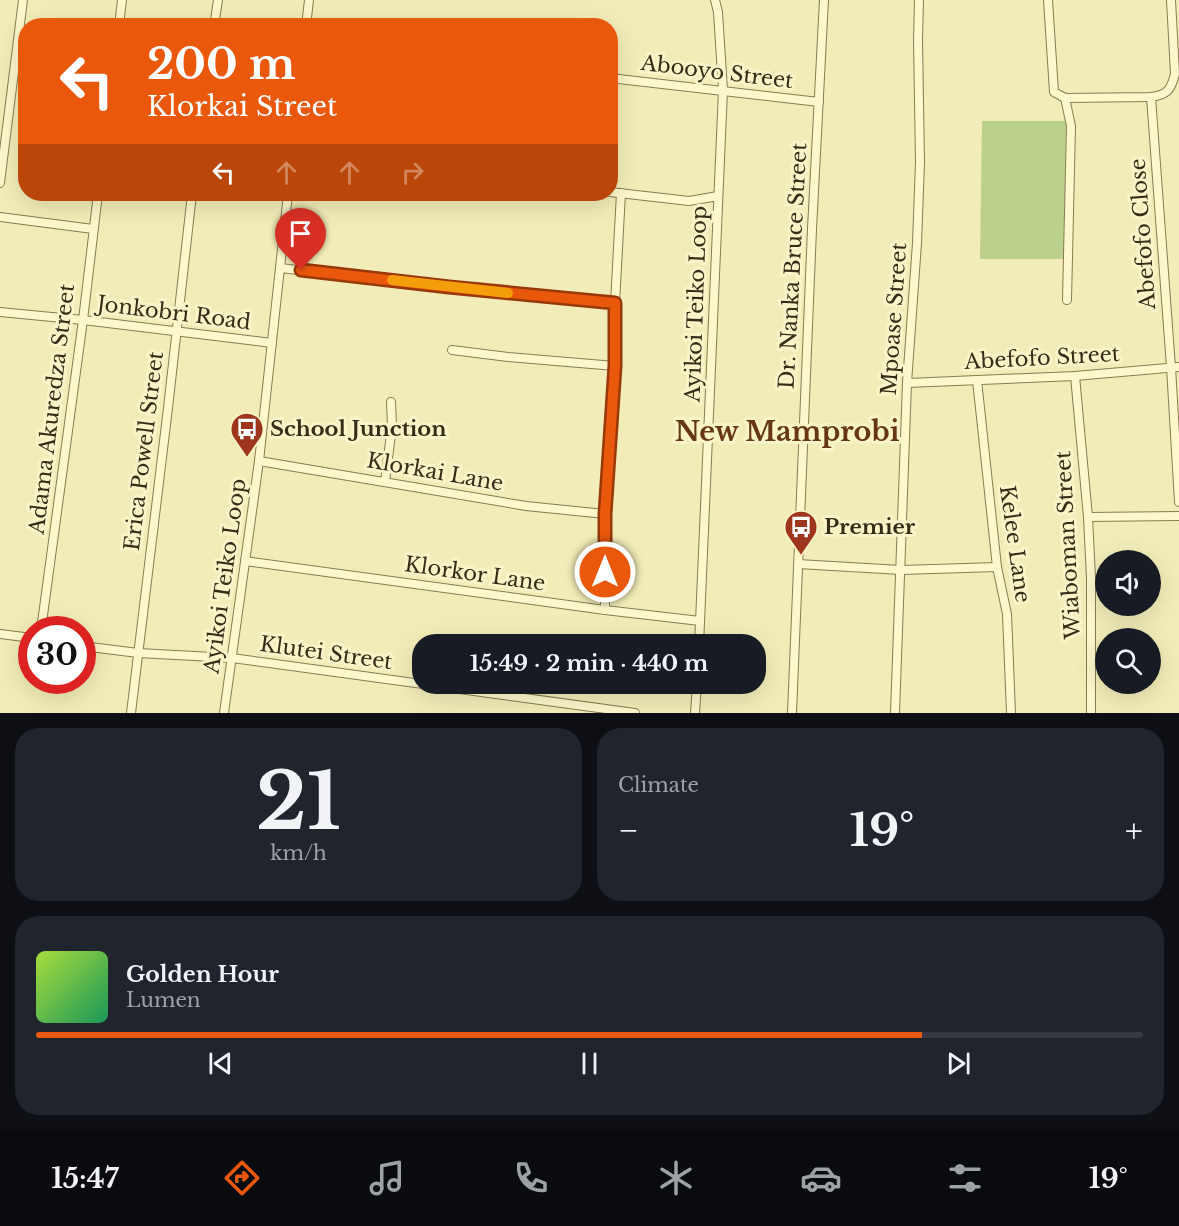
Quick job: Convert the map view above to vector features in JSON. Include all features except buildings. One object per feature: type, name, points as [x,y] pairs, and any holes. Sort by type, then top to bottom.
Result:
[{"type":"street","points":[[20,18],[23,0]]},
{"type":"street","points":[[120,18],[122,0]]},
{"type":"street","points":[[216,18],[218,0]]},
{"type":"street","points":[[307,18],[309,0]]},
{"type":"street","name":"Ayikoi Teiko Loop","points":[[699,634],[723,90],[718,12],[715,0]]},
{"type":"street","name":"Dr. Nanka Bruce Street","points":[[792,713],[824,0]]},
{"type":"street","name":"Mpoase Street","points":[[895,713],[907,383],[920,162],[919,0]]},
{"type":"street","points":[[1047,0],[1054,92],[1065,98],[1151,97],[1165,94],[1175,74],[1171,0]]},
{"type":"street","points":[[0,183],[4,112],[18,29]]},
{"type":"street","name":"Abooyo Street","points":[[618,79],[819,102]]},
{"type":"street","name":"Abefofo Close","points":[[1151,97],[1175,367],[1179,502]]},
{"type":"street","points":[[1065,98],[1071,126],[1067,300]]},
{"type":"street","points":[[618,193],[689,201],[718,196]]},
{"type":"street","points":[[605,610],[605,514],[615,366],[615,303],[621,193]]},
{"type":"street","name":"Adama Akuredza Street","points":[[43,616],[97,201]]},
{"type":"street","name":"Erica Powell Street","points":[[131,713],[191,201]]},
{"type":"street","name":"Ayikoi Teiko Loop","points":[[224,713],[259,461],[287,201]]},
{"type":"street","points":[[0,217],[93,229]]},
{"type":"street","points":[[280,268],[615,303]]},
{"type":"street","name":"Jonkobri Road","points":[[0,312],[272,343]]},
{"type":"street","points":[[452,350],[615,366]]},
{"type":"street","name":"Abefofo Street","points":[[907,383],[1075,376],[1175,367]]},
{"type":"street","name":"Wiaboman Street","points":[[1075,376],[1088,517],[1092,713]]},
{"type":"street","name":"Kelee Lane","points":[[977,380],[997,567],[1007,614],[1011,713]]},
{"type":"street","points":[[385,482],[392,426],[391,402]]},
{"type":"street","name":"Klorkai Lane","points":[[259,461],[526,506],[605,514]]},
{"type":"street","points":[[1088,517],[1179,516]]},
{"type":"street","name":"Klorkor Lane","points":[[245,561],[700,621]]},
{"type":"street","points":[[798,564],[901,570],[997,567]]},
{"type":"street","points":[[0,634],[18,636]]},
{"type":"street","name":"Klutei Street","points":[[96,648],[138,653],[232,658],[635,713]]},
{"type":"street","points":[[695,713],[696,694]]},
{"type":"green space","points":[[982,121],[1066,121],[1064,259],[980,259]]},
{"type":"slow traffic","points":[[392,280],[508,293]]},
{"type":"place","name":"School Junction","points":[[247,458]]},
{"type":"place","name":"Premier","points":[[801,556]]},
{"type":"district","name":"New Mamprobi","points":[[787,431]]},
{"type":"route","points":[[301,270],[615,303],[615,366],[605,514],[605,572]]}]
